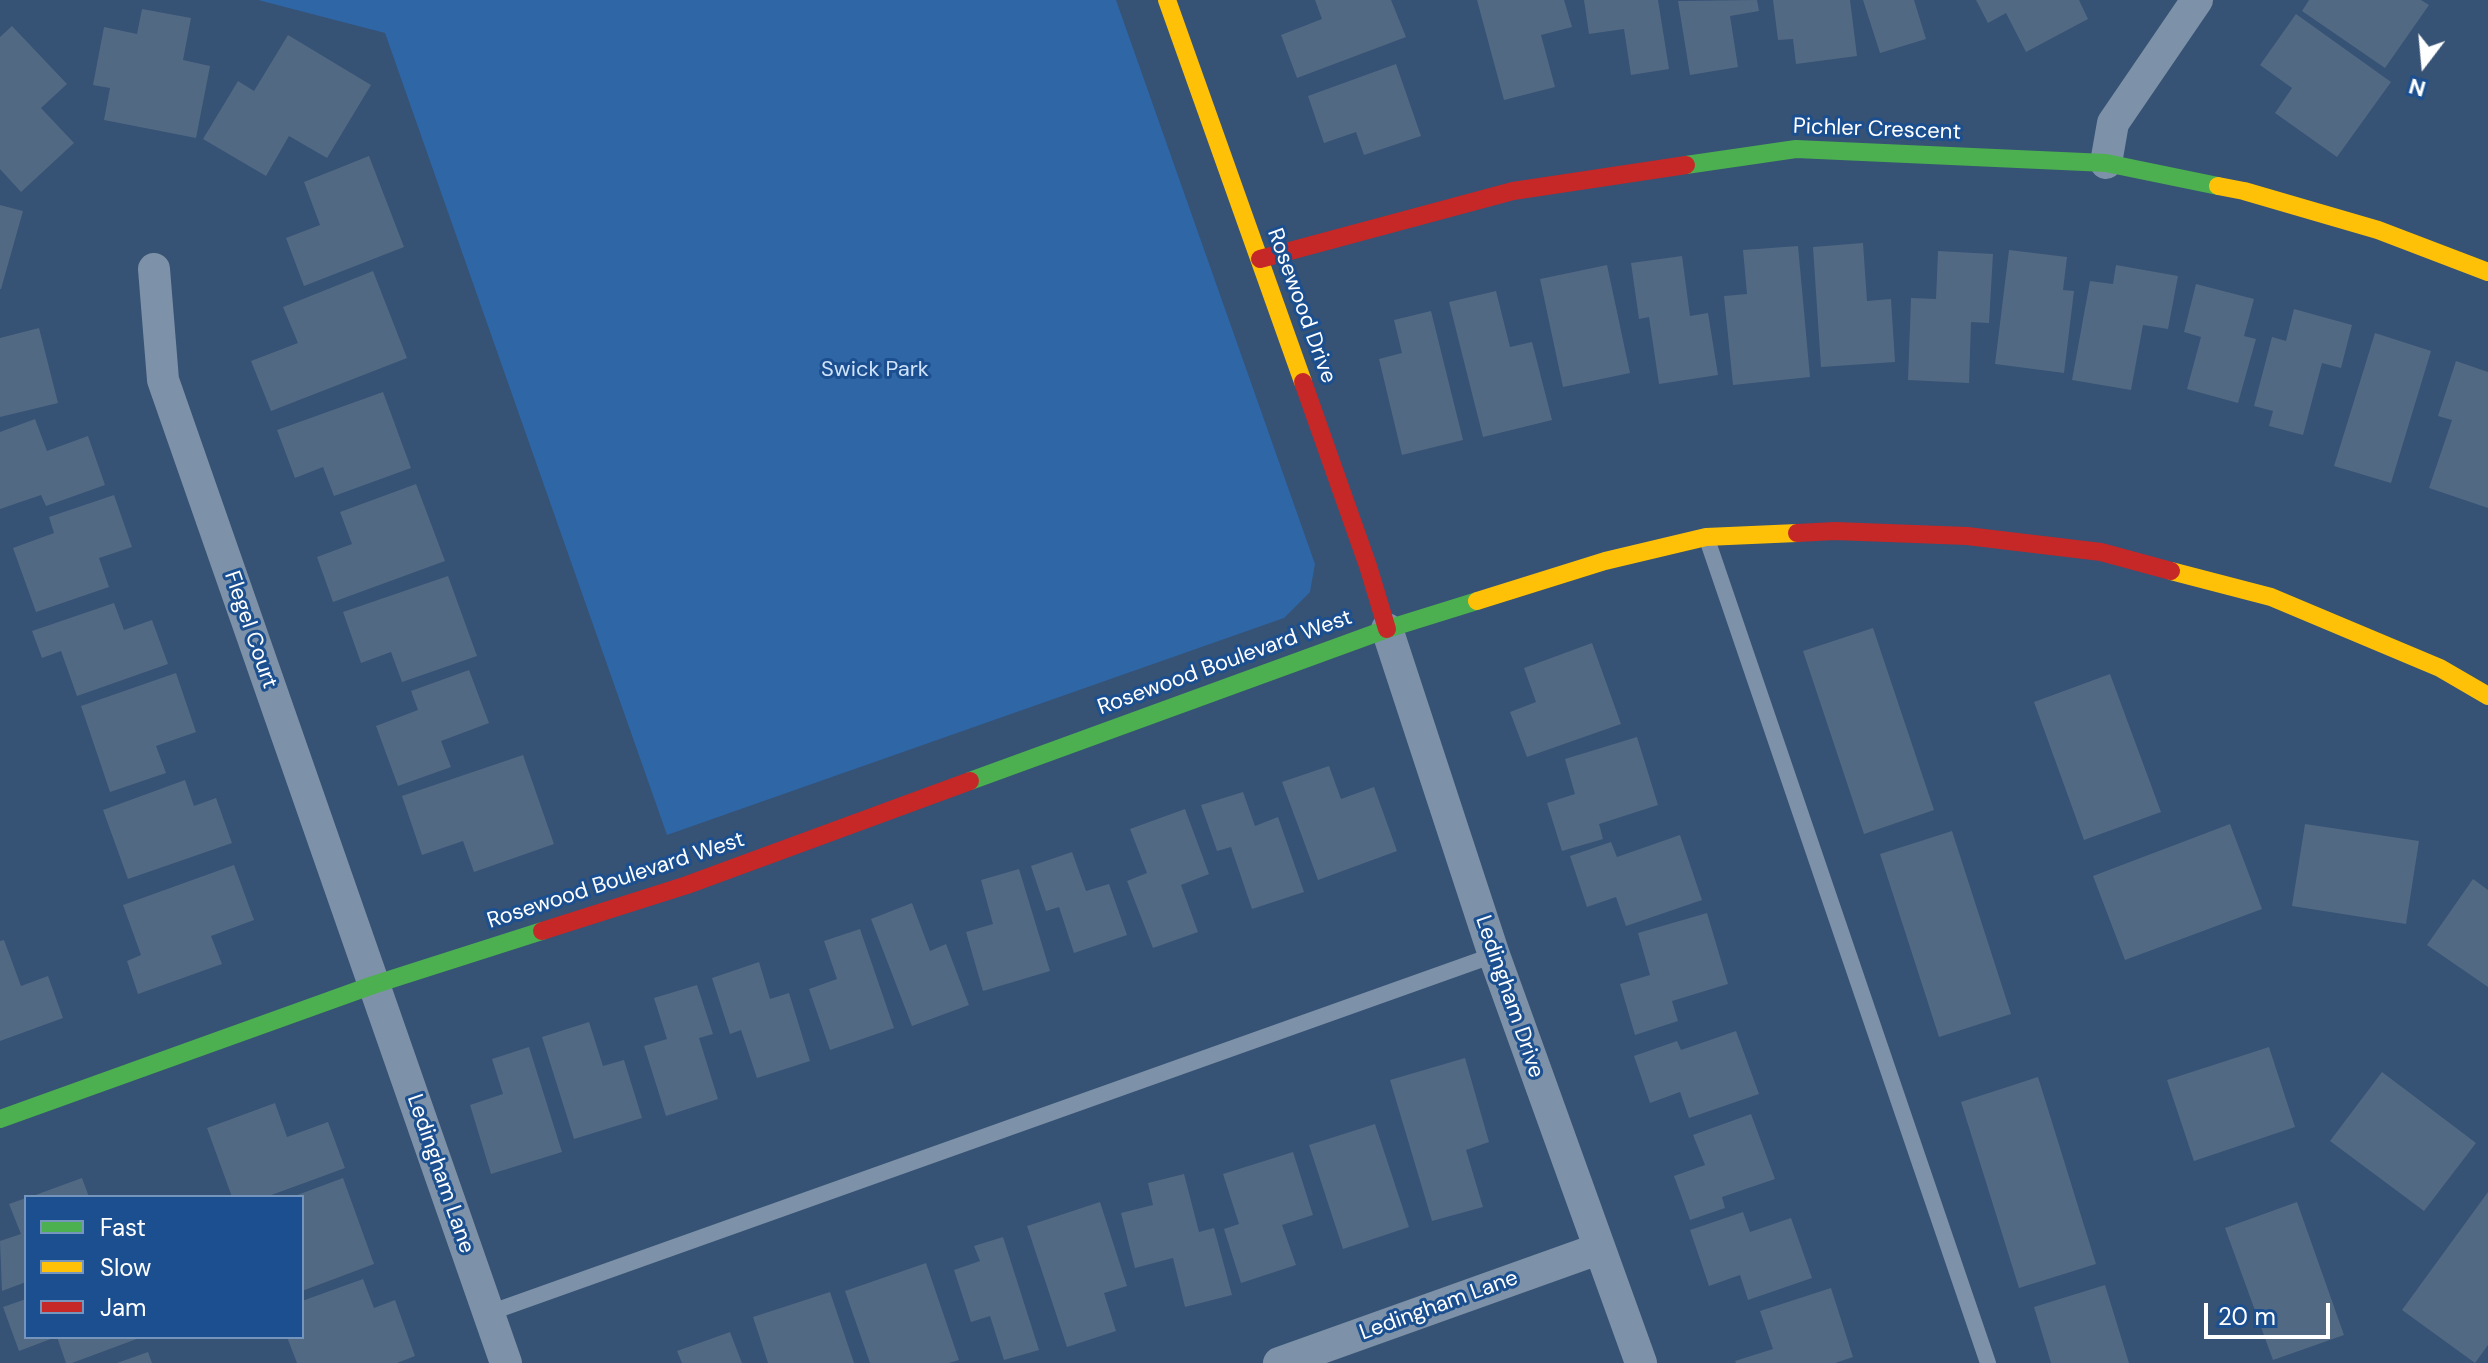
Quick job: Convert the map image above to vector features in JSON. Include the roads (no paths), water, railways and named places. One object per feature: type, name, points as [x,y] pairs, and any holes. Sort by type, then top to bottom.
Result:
[{"type":"street","name":"Rosewood Drive","points":[[1167,0],[1368,566],[1387,629]]},
{"type":"street","points":[[2106,163],[2113,123],[2197,0]]},
{"type":"street","name":"Pichler Crescent","points":[[1260,259],[1513,191],[1796,149],[2106,163],[2259,195],[2378,230],[2488,272]]},
{"type":"street","name":"Flegel Court","points":[[154,269],[163,380],[373,985]]},
{"type":"street","name":"Rosewood Boulevard West","points":[[0,1119],[373,985],[687,885],[1387,629],[1605,561],[1706,537],[1835,531],[1953,535],[2101,552],[2271,597],[2440,668],[2488,696]]},
{"type":"street","name":"Ledingham Drive","points":[[1387,629],[1494,955],[1641,1363]]},
{"type":"street","name":"Ledingham Lane","points":[[373,985],[506,1363]]},
{"type":"street","name":"Ledingham Lane","points":[[1279,1363],[1598,1249]]},
{"type":"lane","points":[[1706,537],[1988,1363]]},
{"type":"lane","points":[[489,1313],[1494,955]]},
{"type":"park label","name":"Swick Park","points":[[875,370]]}]
